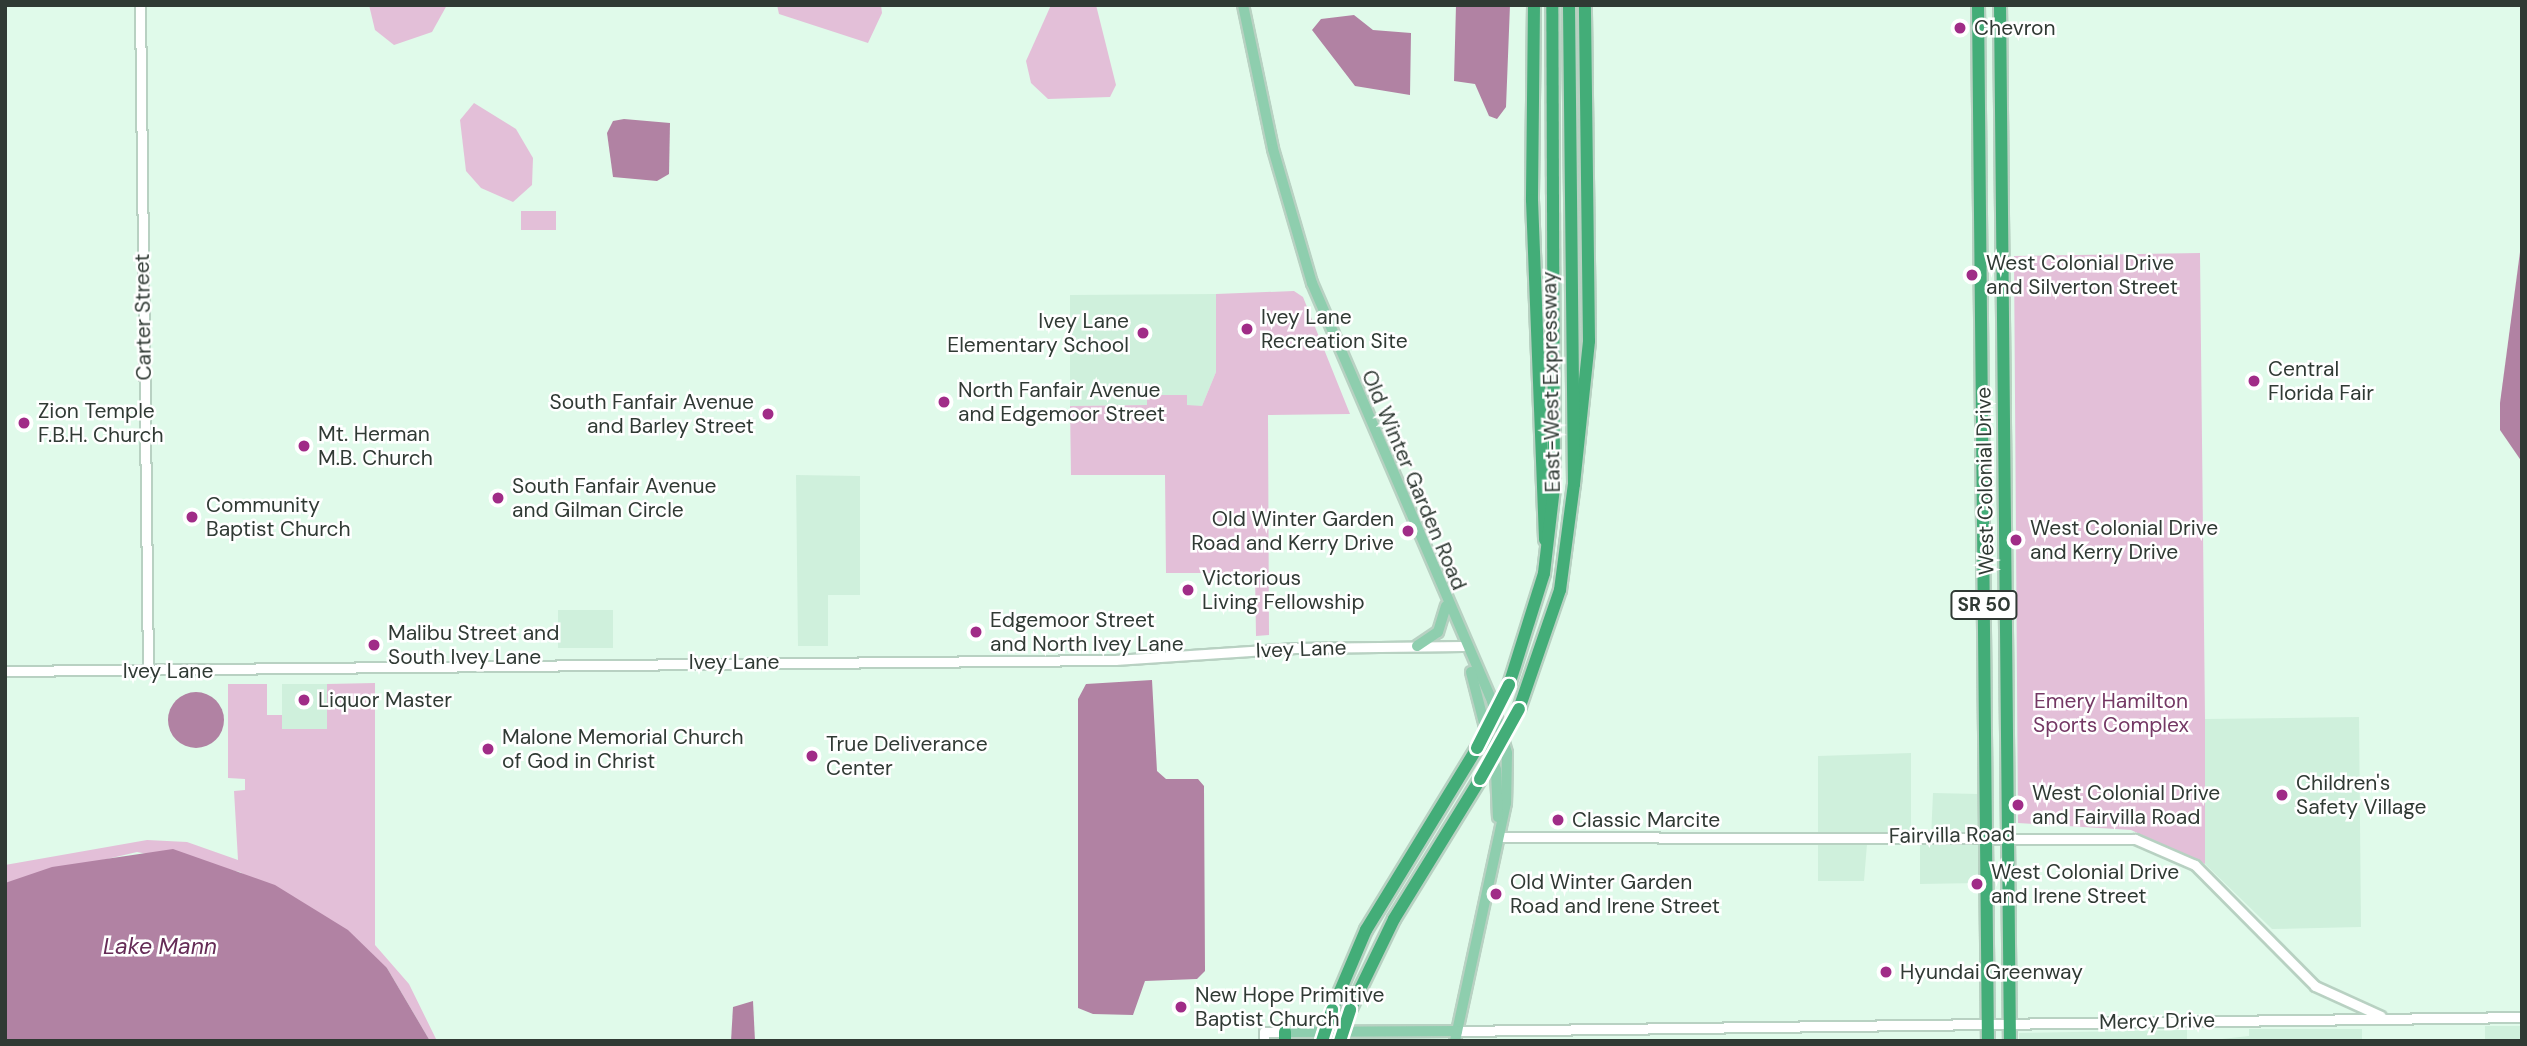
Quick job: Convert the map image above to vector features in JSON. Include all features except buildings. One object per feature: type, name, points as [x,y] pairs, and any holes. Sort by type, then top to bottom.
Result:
[{"type":"highway","points":[[1534,5],[1532,200],[1547,551]]},
{"type":"highway","name":"East-West Expressway","points":[[1322,1041],[1366,929],[1477,748],[1509,685],[1547,551],[1554,488],[1552,5]]},
{"type":"highway","name":"East-West Expressway","points":[[1340,1041],[1350,1010],[1394,919],[1520,709],[1560,590],[1574,484],[1569,5]]},
{"type":"highway","points":[[1574,484],[1589,341],[1585,5]]},
{"type":"highway","name":"West Colonial Drive","points":[[1978,5],[1988,1041]]},
{"type":"highway","name":"West Colonial Drive","points":[[2000,5],[2010,1041]]},
{"type":"highway","points":[[1979,42],[1988,75],[2000,81]]},
{"type":"highway","points":[[1979,95],[1994,101],[2001,145]]},
{"type":"highway","points":[[1982,422],[2004,422]]},
{"type":"main road","name":"Old Winter Garden Road","points":[[1243,5],[1273,149],[1312,283],[1463,646],[1496,770],[1498,837],[1456,1036]]},
{"type":"main road","points":[[1418,646],[1438,632],[1446,606]]},
{"type":"main road","points":[[1285,1036],[1456,1036]]},
{"type":"street","name":"Carter Street","points":[[140,5],[148,671]]},
{"type":"street","name":"Ivey Lane","points":[[5,671],[1115,660],[1463,646]]},
{"type":"street","name":"Fairvilla Road","points":[[1498,837],[2105,834],[2173,853],[2227,891],[2287,959],[2345,1003],[2386,1018]]},
{"type":"street","points":[[2345,1003],[2349,1019]]},
{"type":"street","name":"Mercy Drive","points":[[1456,1036],[1988,1023],[2522,1017]]},
{"type":"street","points":[[1264,1037],[1285,1036]]},
{"type":"shaded area","name":"Ivey Lane Elementary School","points":[[1216,294],[1216,372],[1202,406],[1187,406],[1187,395],[1147,405],[1070,406],[1070,295]]},
{"type":"shaded area","points":[[796,475],[860,476],[860,595],[828,595],[828,646],[798,646]]},
{"type":"shaded area","points":[[558,610],[613,610],[613,648],[558,648]]},
{"type":"shaded area","name":"Liquor Master","points":[[282,684],[327,684],[327,729],[282,729]]},
{"type":"shaded area","name":"Children's Safety Village","points":[[2359,717],[2361,927],[2272,929],[2205,864],[2205,719]]},
{"type":"shaded area","points":[[1911,753],[1911,832],[1868,832],[1864,881],[1818,881],[1818,756]]},
{"type":"shaded area","points":[[1933,793],[1979,794],[1979,883],[1920,884],[1920,838],[1931,838]]},
{"type":"shaded area","points":[[2485,1026],[2522,1026],[2522,1041],[2485,1041]]},
{"type":"shaded area","points":[[2249,1029],[2362,1029],[2362,1041],[2204,1041],[2249,1036]]},
{"type":"shaded area","points":[[2187,1030],[2187,1041],[2019,1041],[2019,1033]]},
{"type":"green space","points":[[369,5],[447,5],[432,32],[394,45],[375,30]]},
{"type":"green space","points":[[777,5],[881,5],[882,13],[868,43],[779,14]]},
{"type":"green space","points":[[1051,5],[1096,5],[1116,85],[1110,97],[1048,99],[1031,83],[1026,61]]},
{"type":"green space","points":[[474,103],[516,129],[533,158],[532,185],[513,202],[481,188],[466,171],[460,120]]},
{"type":"green space","points":[[521,211],[556,211],[556,230],[521,230]]},
{"type":"green space","name":"Emery Hamilton Sports Complex","points":[[2200,253],[2205,864],[2131,830],[2018,823],[2014,256]]},
{"type":"green space","points":[[1294,291],[1303,297],[1350,414],[1268,415],[1269,635],[1256,636],[1255,573],[1166,573],[1165,475],[1071,475],[1070,406],[1147,405],[1147,395],[1187,395],[1187,405],[1202,406],[1216,372],[1216,294]]},
{"type":"green space","points":[[375,683],[375,945],[409,984],[437,1041],[430,1041],[387,968],[240,872],[137,852],[5,883],[5,865],[147,840],[187,842],[238,860],[234,791],[245,790],[245,779],[228,778],[228,684],[267,684],[267,715],[282,715],[282,729],[327,729],[327,684]]},
{"type":"water","points":[[1456,5],[1510,5],[1506,107],[1497,119],[1489,116],[1475,84],[1454,81]]},
{"type":"water","points":[[1354,15],[1373,30],[1411,33],[1410,95],[1355,86],[1312,30],[1321,19]]},
{"type":"water","points":[[624,119],[670,123],[669,174],[657,181],[613,177],[607,133],[613,121]]},
{"type":"water","points":[[2522,237],[2522,462],[2500,430],[2500,403]]},
{"type":"water","points":[[1152,680],[1157,771],[1166,779],[1198,779],[1204,786],[1205,971],[1197,979],[1145,981],[1133,1015],[1093,1014],[1078,1008],[1078,699],[1086,684]]},
{"type":"water","points":[[191,692],[201,692],[216,700],[222,709],[222,731],[216,740],[201,748],[191,748],[173,736],[168,725],[168,715],[180,697]]},
{"type":"water","name":"Lake Mann","points":[[173,849],[275,885],[348,930],[387,968],[430,1041],[5,1041],[5,883],[52,867]]},
{"type":"water","points":[[753,1001],[755,1041],[731,1041],[733,1007]]},
{"type":"place","name":"Chevron","points":[[1960,28]]},
{"type":"place","name":"West Colonial Drive and Silverton Street","points":[[1972,275]]},
{"type":"place","name":"Ivey Lane Recreation Site","points":[[1247,329]]},
{"type":"place","name":"Ivey Lane Elementary School","points":[[1143,333]]},
{"type":"place","name":"Central Florida Fair","points":[[2254,381]]},
{"type":"place","name":"North Fanfair Avenue and Edgemoor Street","points":[[944,402]]},
{"type":"place","name":"South Fanfair Avenue and Barley Street","points":[[768,414]]},
{"type":"place","name":"Zion Temple F.B.H. Church","points":[[24,423]]},
{"type":"place","name":"Mt. Herman M.B. Church","points":[[304,446]]},
{"type":"place","name":"South Fanfair Avenue and Gilman Circle","points":[[498,498]]},
{"type":"place","name":"Community Baptist Church","points":[[192,517]]},
{"type":"place","name":"Old Winter Garden Road and Kerry Drive","points":[[1408,531]]},
{"type":"place","name":"West Colonial Drive and Kerry Drive","points":[[2016,540]]},
{"type":"place","name":"Victorious Living Fellowship","points":[[1188,590]]},
{"type":"place","name":"Edgemoor Street and North Ivey Lane","points":[[976,632]]},
{"type":"place","name":"Malibu Street and South Ivey Lane","points":[[374,645]]},
{"type":"place","name":"Liquor Master","points":[[304,700]]},
{"type":"place","name":"Malone Memorial Church of God in Christ","points":[[488,749]]},
{"type":"place","name":"True Deliverance Center","points":[[812,756]]},
{"type":"place","name":"Children's Safety Village","points":[[2282,795]]},
{"type":"place","name":"West Colonial Drive and Fairvilla Road","points":[[2018,805]]},
{"type":"place","name":"Classic Marcite","points":[[1558,820]]},
{"type":"place","name":"West Colonial Drive and Irene Street","points":[[1977,884]]},
{"type":"place","name":"Old Winter Garden Road and Irene Street","points":[[1496,894]]},
{"type":"place","name":"Hyundai Greenway","points":[[1886,972]]},
{"type":"place","name":"New Hope Primitive Baptist Church","points":[[1181,1007]]}]
